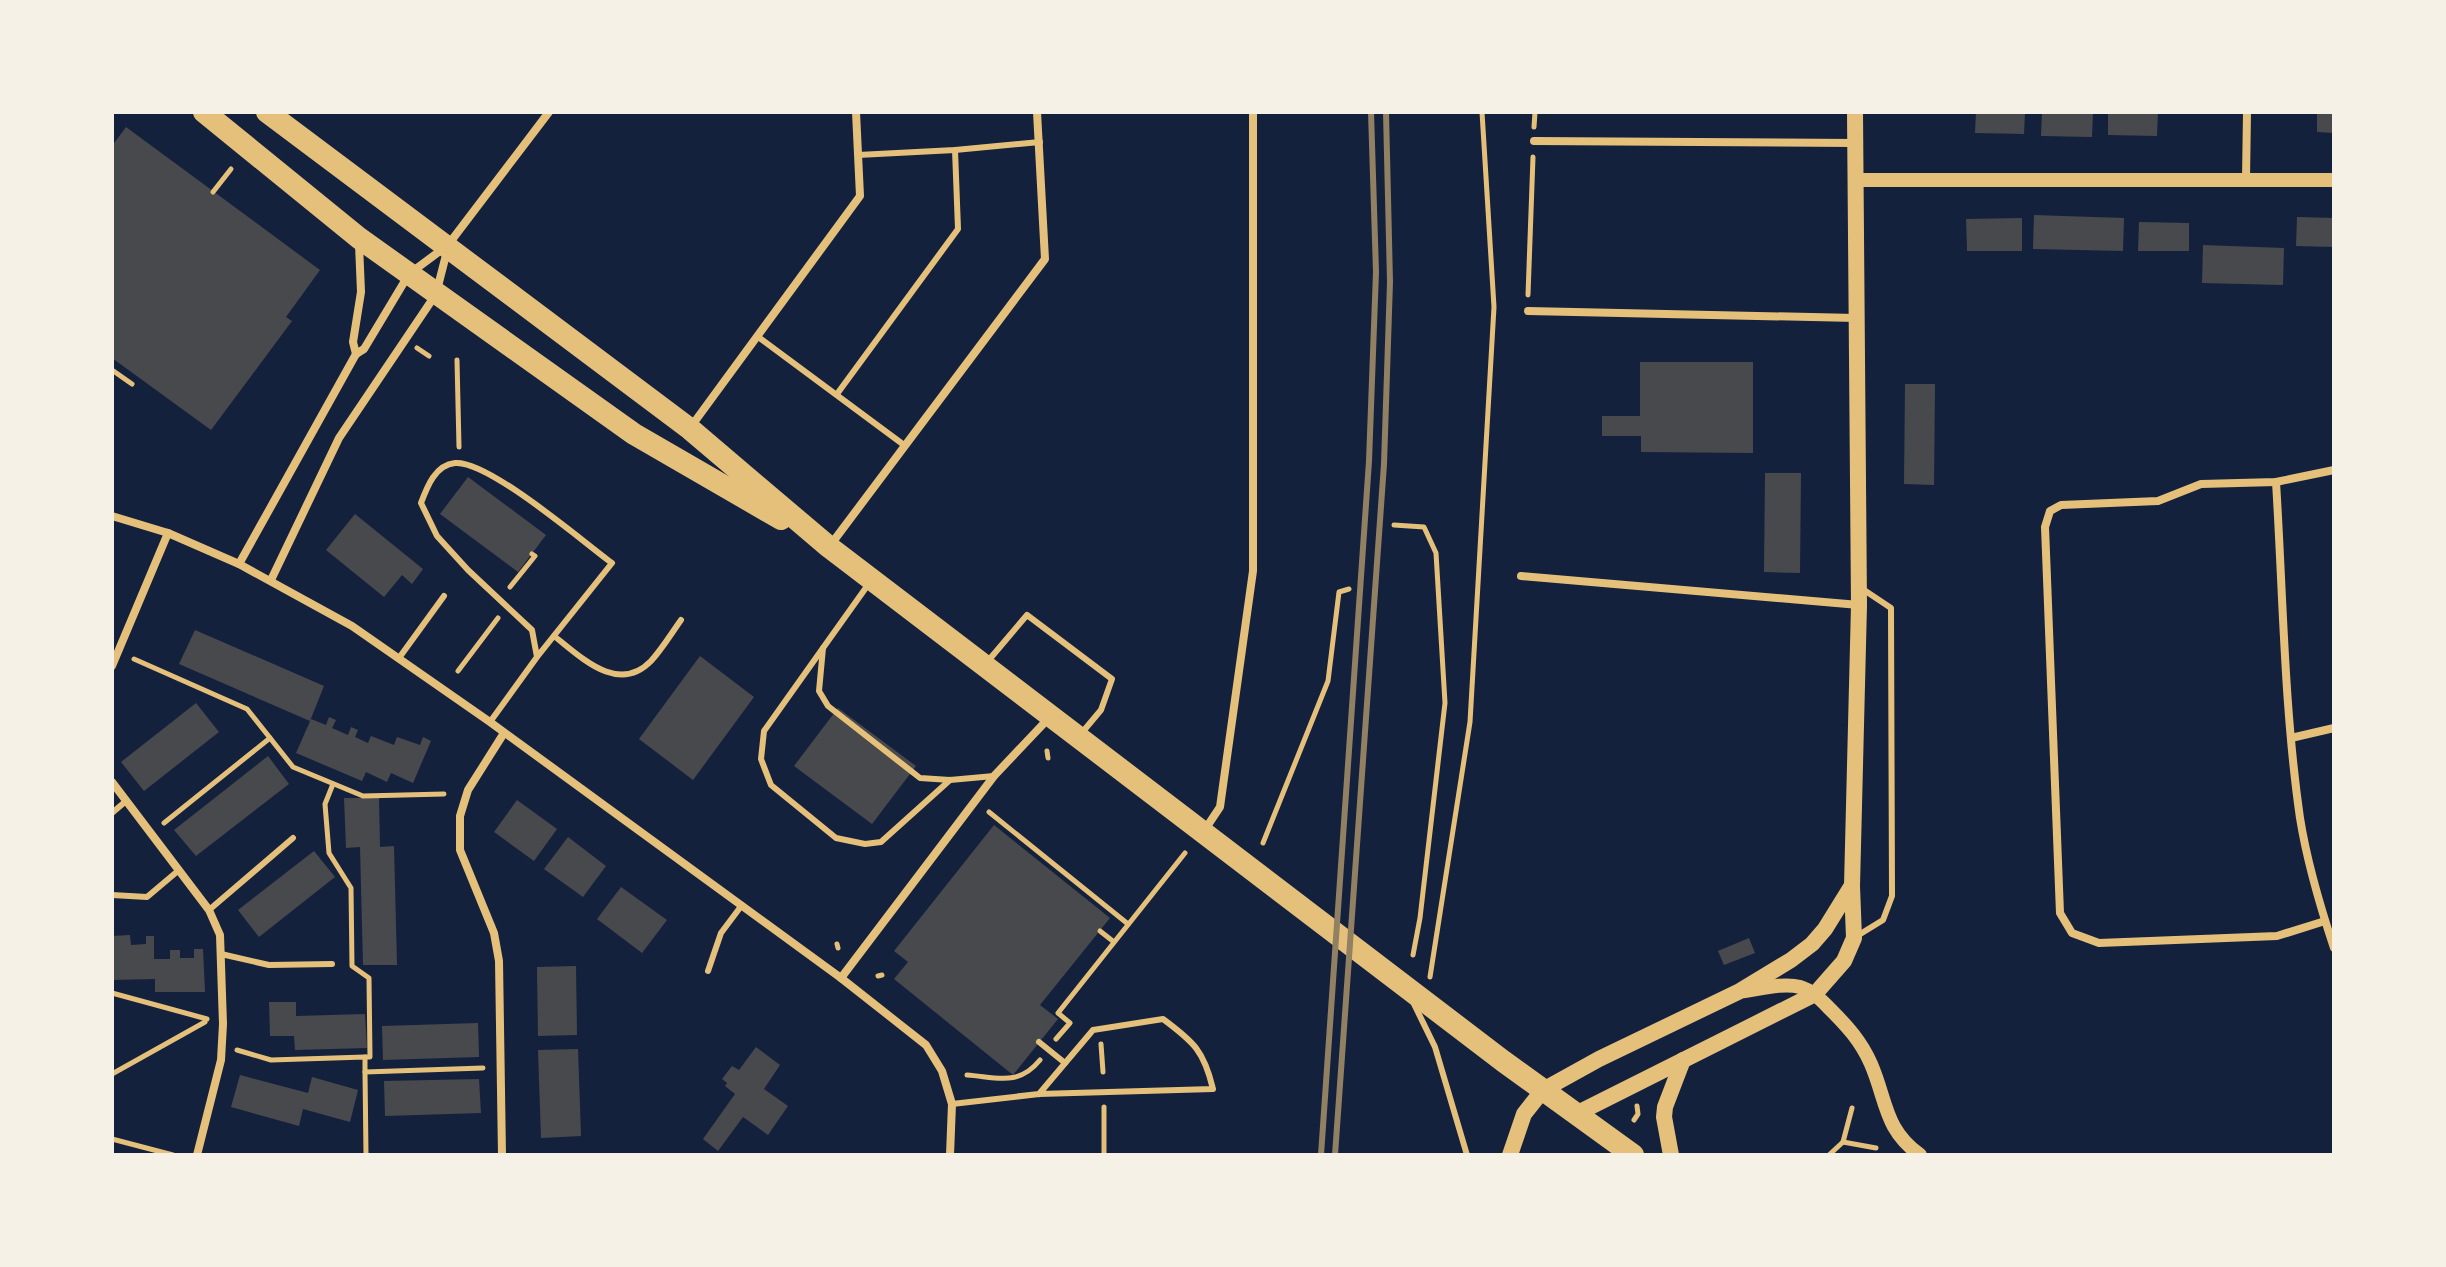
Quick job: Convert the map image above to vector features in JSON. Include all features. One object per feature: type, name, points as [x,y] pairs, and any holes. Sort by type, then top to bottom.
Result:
[{"type":"highway","points":[[204,112],[359,238],[634,434],[829,547],[873,578],[1426,1002],[1633,1155]]},
{"type":"highway","points":[[267,112],[690,429],[829,547]]},
{"type":"main road","points":[[1576,1114],[1815,994],[1844,961],[1854,938],[1852,886],[1859,605],[1855,112]]},
{"type":"main road","points":[[1510,1155],[1524,1114],[1543,1090],[1599,1059],[1738,992],[1791,960],[1825,929],[1852,886]]},
{"type":"main road","points":[[1671,1155],[1665,1107],[1683,1060]]},
{"type":"street","points":[[239,564],[356,354],[369,342],[409,274],[448,245],[549,112]]},
{"type":"street","points":[[690,429],[860,196],[856,112]]},
{"type":"street","points":[[829,547],[1045,259],[1037,112]]},
{"type":"street","points":[[1203,831],[1220,807],[1253,571],[1253,112]]},
{"type":"street","points":[[2246,179],[2247,112]]},
{"type":"street","points":[[1534,141],[1856,143]]},
{"type":"street","points":[[1857,180],[2334,180]]},
{"type":"street","points":[[356,354],[353,342],[361,292],[359,238]]},
{"type":"street","points":[[271,580],[339,438],[436,294],[448,245]]},
{"type":"street","points":[[1528,311],[1857,318]]},
{"type":"street","points":[[2325,921],[2277,936],[2099,943],[2072,933],[2060,913],[2046,518],[2050,511],[2061,505],[2158,501],[2201,484],[2276,482],[2334,470]]},
{"type":"street","points":[[2276,482],[2291,738],[2301,821],[2334,948]]},
{"type":"street","points":[[112,516],[168,533],[239,564],[352,626],[490,722],[841,978],[926,1045],[942,1071],[952,1104],[950,1155]]},
{"type":"street","points":[[112,666],[168,533]]},
{"type":"street","points":[[1521,576],[1859,605]]},
{"type":"street","points":[[841,978],[994,776],[1051,715]]},
{"type":"street","points":[[2291,738],[2334,728]]},
{"type":"street","points":[[502,1155],[499,961],[494,933],[460,850],[460,816],[468,790],[504,733]]},
{"type":"street","points":[[112,782],[209,910],[220,935],[223,1046],[197,1155]]},
{"type":"street","points":[[1738,992],[1798,986],[1815,994],[1862,1045],[1891,1125],[1901,1139],[1920,1155]]},
{"type":"lane","points":[[858,155],[1040,142]]},
{"type":"lane","points":[[837,394],[958,229],[955,150]]},
{"type":"lane","points":[[757,336],[904,445]]},
{"type":"lane","points":[[490,722],[612,563],[497,477],[452,463],[431,478],[421,503],[437,536],[532,630],[537,657]]},
{"type":"lane","points":[[873,578],[764,731],[761,759],[771,785],[836,838],[865,844],[881,842],[950,780]]},
{"type":"lane","points":[[1854,938],[1883,920],[1892,896],[1891,608],[1858,586]]},
{"type":"lane","points":[[399,658],[444,596]]},
{"type":"lane","points":[[986,664],[1027,615],[1112,679],[1101,710],[1080,736]]},
{"type":"lane","points":[[554,636],[591,664],[622,675],[640,669],[651,660],[681,620]]},
{"type":"lane","points":[[823,648],[819,691],[828,706],[920,778],[950,780],[994,776]]},
{"type":"lane","points":[[112,813],[126,801]]},
{"type":"lane","points":[[209,910],[293,838]]},
{"type":"lane","points":[[112,895],[147,897],[179,870]]},
{"type":"lane","points":[[708,971],[721,933],[742,905]]},
{"type":"lane","points":[[221,954],[269,965],[332,964]]},
{"type":"lane","points":[[1405,986],[1435,1047],[1467,1155]]},
{"type":"lane","points":[[952,1104],[1039,1094],[1213,1089],[1207,1066],[1191,1040],[1163,1019],[1093,1030],[1039,1094]]},
{"type":"lane","points":[[1039,1042],[1065,1063]]},
{"type":"path","points":[[1426,1002],[1471,706],[1494,307],[1482,112]]},
{"type":"path","points":[[1528,311],[1535,112]]},
{"type":"path","points":[[213,192],[231,169]]},
{"type":"path","points":[[416,348],[429,356]]},
{"type":"path","points":[[457,360],[459,463]]},
{"type":"path","points":[[112,370],[132,384]]},
{"type":"path","points":[[1394,525],[1424,527],[1436,553],[1442,634],[1445,703],[1413,955]]},
{"type":"path","points":[[507,591],[535,556],[532,554]]},
{"type":"path","points":[[1263,843],[1328,681],[1339,592],[1349,589]]},
{"type":"path","points":[[458,671],[501,614]]},
{"type":"path","points":[[134,659],[247,709],[293,767],[363,796],[444,794]]},
{"type":"path","points":[[151,833],[270,738]]},
{"type":"path","points":[[223,1046],[271,1060],[370,1057],[369,978],[352,966],[351,888],[329,853],[325,804],[333,784]]},
{"type":"path","points":[[988,811],[1128,924]]},
{"type":"path","points":[[1055,1040],[1070,1023],[1058,1013],[1185,853]]},
{"type":"path","points":[[1100,931],[1114,942]]},
{"type":"path","points":[[112,993],[210,1020],[112,1074]]},
{"type":"path","points":[[1098,1041],[1101,1044],[1103,1072]]},
{"type":"path","points":[[365,1057],[366,1155]]},
{"type":"path","points":[[967,1075],[994,1080],[1018,1076],[1033,1068],[1041,1058]]},
{"type":"path","points":[[365,1072],[500,1067]]},
{"type":"path","points":[[1104,1106],[1104,1155]]},
{"type":"path","points":[[1829,1155],[1843,1142],[1852,1108]]},
{"type":"path","points":[[112,1139],[173,1155]]},
{"type":"path","points":[[1843,1142],[1876,1148]]},
{"type":"building","points":[[1976,112],[2025,112],[2024,134],[1975,133]]},
{"type":"building","points":[[2042,112],[2093,112],[2092,137],[2041,136]]},
{"type":"building","points":[[2108,112],[2158,112],[2157,136],[2108,135]]},
{"type":"building","points":[[2317,112],[2334,112],[2334,133],[2317,132]]},
{"type":"building","points":[[126,127],[320,270],[286,317],[292,321],[211,430],[112,358],[112,146]]},
{"type":"building","points":[[2034,215],[2124,218],[2123,251],[2033,249]]},
{"type":"building","points":[[2297,217],[2334,218],[2334,247],[2296,246]]},
{"type":"building","points":[[2022,218],[2022,251],[1967,251],[1966,219]]},
{"type":"building","points":[[2139,222],[2189,223],[2189,251],[2138,251]]},
{"type":"building","points":[[2203,245],[2284,248],[2283,285],[2202,283]]},
{"type":"building","points":[[1640,362],[1753,362],[1753,453],[1641,452],[1641,436],[1602,436],[1602,416],[1640,416]]},
{"type":"building","points":[[1905,384],[1935,384],[1934,485],[1904,484]]},
{"type":"building","points":[[1765,473],[1801,473],[1800,573],[1764,572]]},
{"type":"building","points":[[468,477],[546,535],[518,572],[440,514]]},
{"type":"building","points":[[355,514],[423,569],[412,584],[402,575],[384,597],[326,550]]},
{"type":"building","points":[[195,630],[324,686],[310,721],[179,664]]},
{"type":"building","points":[[700,656],[754,697],[693,780],[639,739]]},
{"type":"building","points":[[196,703],[219,732],[144,791],[121,762]]},
{"type":"building","points":[[838,708],[916,766],[872,824],[794,766]]},
{"type":"building","points":[[329,717],[336,720],[332,728],[348,735],[351,727],[358,730],[355,737],[368,743],[371,736],[394,745],[397,737],[420,745],[423,737],[431,741],[413,783],[391,773],[387,782],[366,772],[362,781],[296,753],[311,719],[326,725]]},
{"type":"building","points":[[268,756],[289,784],[196,856],[174,830]]},
{"type":"building","points":[[344,798],[379,798],[380,847],[394,846],[397,965],[363,965],[360,847],[346,848]]},
{"type":"building","points":[[517,800],[557,829],[534,861],[494,832]]},
{"type":"building","points":[[994,825],[1110,918],[1040,1005],[1058,1019],[1013,1075],[894,979],[908,962],[894,951]]},
{"type":"building","points":[[568,837],[606,866],[583,897],[544,869]]},
{"type":"building","points":[[314,851],[335,877],[259,937],[238,910]]},
{"type":"building","points":[[621,887],[667,920],[642,953],[597,919]]},
{"type":"building","points":[[130,935],[131,945],[146,944],[146,936],[154,936],[154,959],[170,959],[170,950],[180,950],[180,958],[194,958],[194,949],[203,949],[205,992],[155,992],[155,979],[112,980],[112,936]]},
{"type":"building","points":[[1749,938],[1755,953],[1724,965],[1718,951]]},
{"type":"building","points":[[576,966],[577,1035],[538,1036],[537,967]]},
{"type":"building","points":[[269,1002],[296,1002],[296,1016],[365,1014],[367,1048],[295,1050],[294,1036],[270,1036]]},
{"type":"building","points":[[478,1023],[479,1057],[383,1060],[382,1026]]},
{"type":"building","points":[[756,1047],[780,1065],[764,1089],[788,1106],[768,1135],[743,1117],[718,1151],[703,1139],[735,1094],[722,1079],[732,1066],[739,1070]]},
{"type":"building","points":[[578,1049],[581,1136],[541,1138],[538,1050]]},
{"type":"building","points":[[240,1075],[308,1093],[312,1077],[358,1090],[350,1122],[303,1109],[299,1126],[231,1107]]},
{"type":"building","points":[[479,1079],[481,1113],[385,1116],[384,1081]]},
{"type":"railway","points":[[1321,1155],[1369,461],[1376,272],[1371,112]]},
{"type":"railway","points":[[1335,1155],[1384,464],[1390,282],[1386,112]]}]
